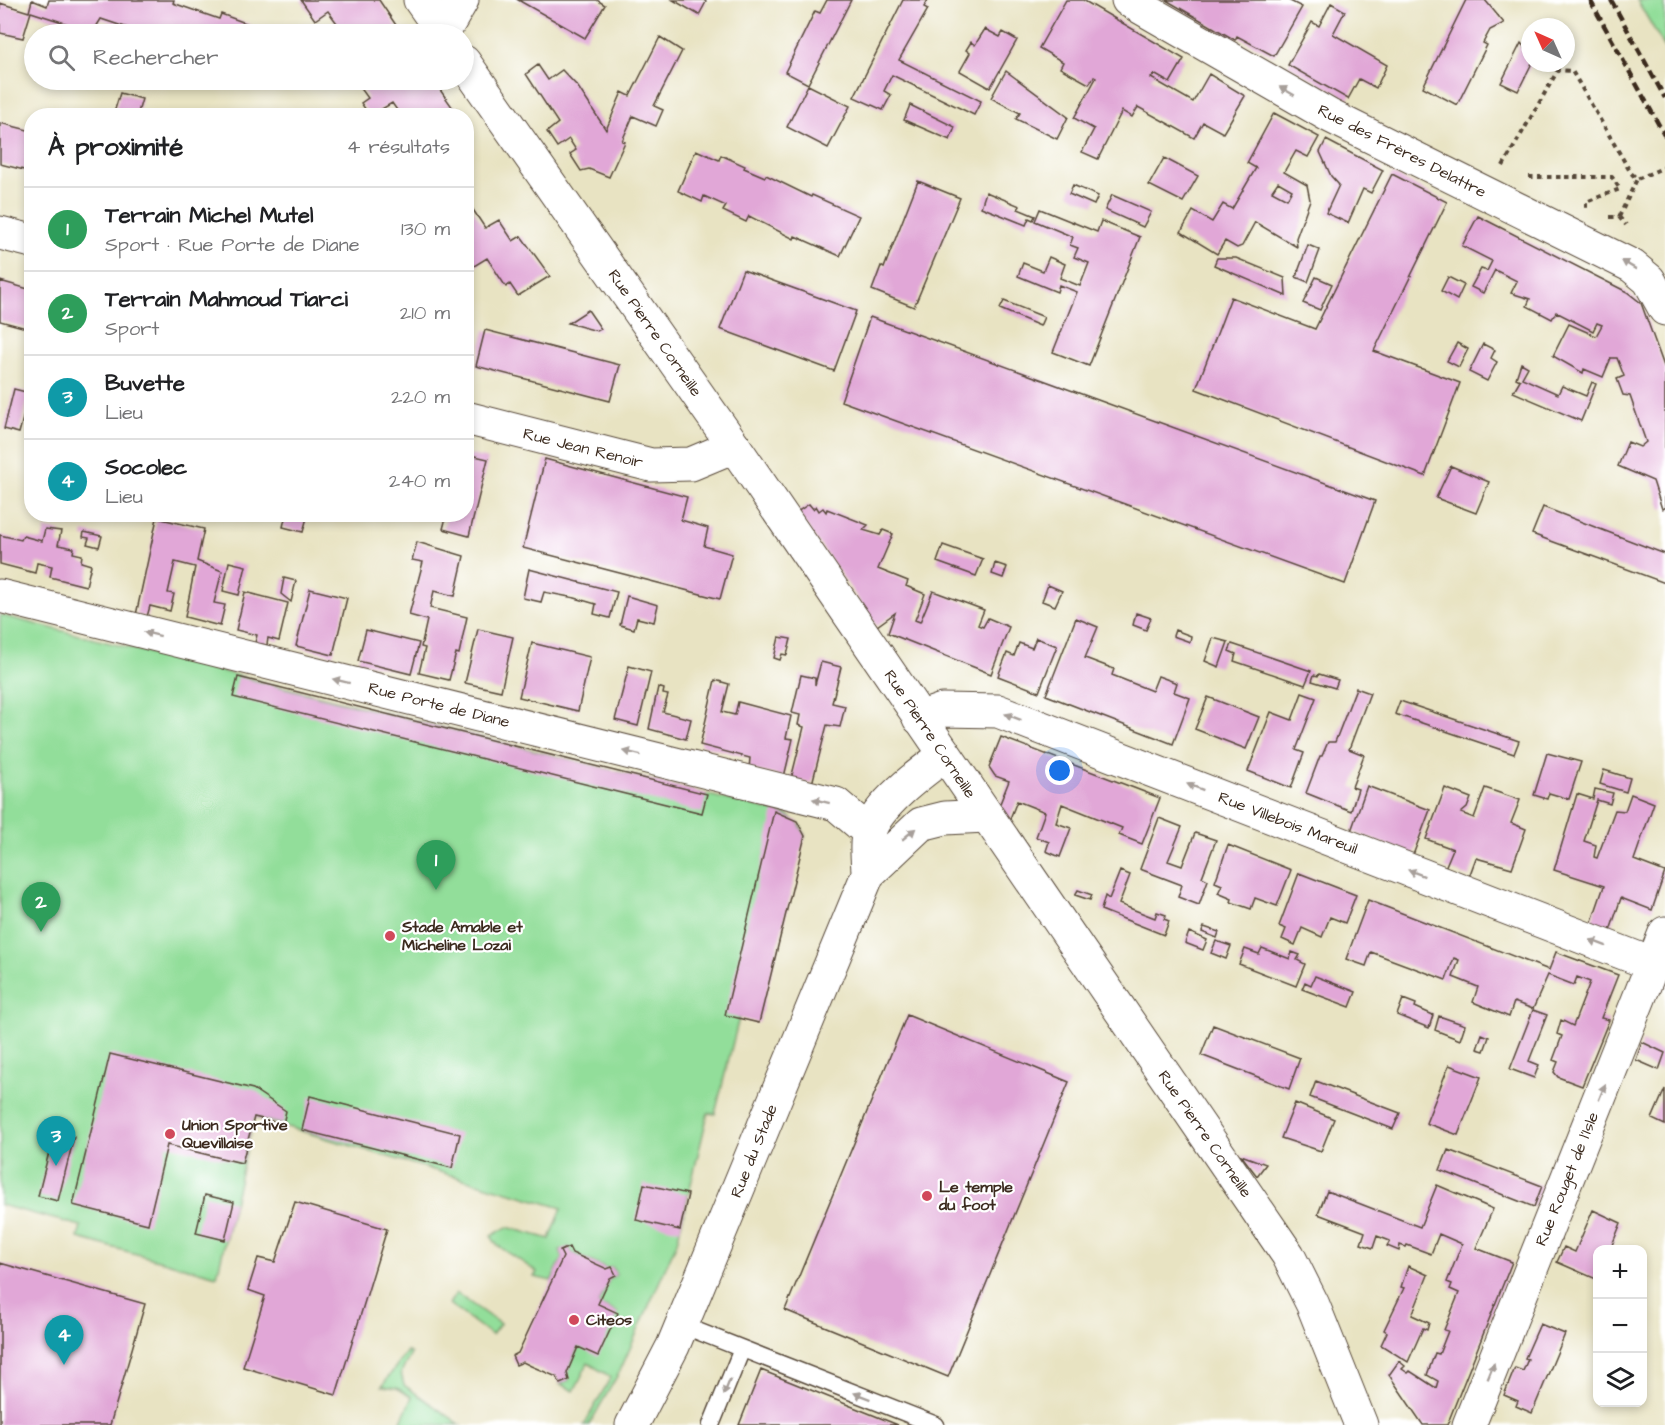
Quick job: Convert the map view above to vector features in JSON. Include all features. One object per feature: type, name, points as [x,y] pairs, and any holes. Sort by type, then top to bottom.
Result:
[{"type":"street","points":[[420,0],[436,24]]},
{"type":"street","points":[[449,24],[462,0]]},
{"type":"street","name":"Rue des Frères Delattre","points":[[1128,0],[1330,116],[1632,266],[1649,280],[1665,309]]},
{"type":"street","name":"Rue Pierre Corneille","points":[[474,76],[734,446],[1288,1255],[1313,1305],[1361,1425]]},
{"type":"street","points":[[0,233],[24,239]]},
{"type":"street","name":"Rue Jean Renoir","points":[[474,420],[651,465],[691,464],[734,446]]},
{"type":"street","name":"Rue Porte de Diane","points":[[0,596],[836,804],[869,832]]},
{"type":"street","name":"Rue Villebois Mareuil","points":[[919,718],[942,710],[998,711],[1653,964]]},
{"type":"street","points":[[869,832],[885,808],[903,788],[945,755]]},
{"type":"street","name":"Rue du Stade","points":[[868,874],[921,824],[945,818],[986,816]]},
{"type":"street","name":"Rue du Stade","points":[[632,1425],[682,1325],[868,874],[869,832]]},
{"type":"street","name":"Rue Rouget de l'Isle","points":[[1469,1425],[1665,933]]},
{"type":"lane","points":[[682,1325],[936,1425]]},
{"type":"lane","points":[[711,1425],[742,1349]]},
{"type":"path","points":[[1505,172],[1502,167],[1558,70],[1572,71],[1630,173],[1637,179]]},
{"type":"path","points":[[1619,217],[1637,179],[1665,167]]},
{"type":"path","points":[[1520,177],[1612,177],[1620,189],[1586,202],[1585,216],[1572,236]]},
{"type":"green space","points":[[1637,0],[1665,0],[1665,48]]},
{"type":"green space","name":"Stade Amable et Micheline Lozai","points":[[0,615],[788,815],[801,826],[805,836],[739,1018],[715,1114],[708,1113],[677,1242],[620,1371],[589,1425],[584,1425],[611,1377],[588,1363],[574,1391],[560,1384],[569,1380],[567,1373],[578,1347],[618,1313],[598,1304],[610,1278],[616,1275],[612,1267],[607,1269],[572,1253],[569,1247],[560,1251],[563,1257],[551,1281],[534,1277],[537,1272],[497,1245],[491,1236],[507,1227],[550,1239],[562,1208],[254,1117],[217,1276],[78,1238],[81,1226],[0,1205]]},
{"type":"green space","points":[[456,1293],[500,1324],[492,1335],[449,1304]]},
{"type":"green space","points":[[407,1351],[411,1354],[401,1373],[404,1385],[461,1425],[407,1425],[401,1421],[412,1397],[397,1388],[382,1386]]},
{"type":"building","points":[[32,0],[47,6],[49,0],[174,0],[173,3],[219,19],[221,14],[248,24],[116,24],[101,19],[98,24],[68,24],[31,12],[27,24],[24,24],[23,38],[0,33],[0,3],[29,12]]},
{"type":"building","points":[[301,0],[379,0],[395,24],[338,24],[328,11],[315,20]]},
{"type":"building","points":[[518,0],[597,0],[605,5],[585,38]]},
{"type":"building","points":[[673,0],[704,0],[706,2],[699,15]]},
{"type":"building","points":[[827,0],[851,0],[808,84],[785,72],[815,11],[820,13]]},
{"type":"building","points":[[903,0],[928,0],[924,7],[928,9],[899,60],[981,101],[974,115],[892,75],[884,91],[891,95],[883,110],[854,97]]},
{"type":"building","points":[[1066,0],[1083,0],[1184,59],[1170,83],[1154,74],[1151,78],[1193,102],[1209,74],[1245,96],[1223,133],[1203,122],[1194,138],[1138,107],[1132,117],[1122,111],[1098,159],[1082,152],[1094,129],[1074,118],[1096,78],[1094,77],[1089,84],[1060,68],[1063,62],[1039,48]]},
{"type":"building","points":[[1166,0],[1288,0],[1302,7],[1274,56],[1237,36],[1235,40]]},
{"type":"building","points":[[1466,0],[1485,0],[1504,23],[1490,30],[1483,43],[1487,45],[1457,105],[1423,87]]},
{"type":"building","points":[[1331,3],[1345,11],[1333,34],[1387,65],[1376,88],[1359,79],[1348,99],[1288,65],[1312,22],[1319,26]]},
{"type":"building","points":[[985,29],[1000,37],[1003,32],[1017,40],[990,88],[960,71],[970,53],[966,50],[971,42],[975,45]]},
{"type":"building","points":[[660,37],[682,51],[654,106],[663,110],[656,126],[633,116],[622,141],[625,142],[609,177],[589,169],[581,171],[570,154],[576,150],[569,139],[557,147],[547,132],[558,123],[526,74],[538,65],[548,80],[562,70],[578,87],[606,130],[622,92],[630,96]]},
{"type":"building","points":[[1521,43],[1521,72],[1528,72],[1518,91],[1501,83]]},
{"type":"building","points":[[1006,71],[1068,117],[1057,139],[1016,119],[1020,113],[991,98]]},
{"type":"building","points":[[808,85],[850,106],[828,148],[787,127]]},
{"type":"building","points":[[362,90],[440,90],[453,108],[395,108],[392,103],[384,108],[364,108],[361,103],[368,98]]},
{"type":"building","points":[[120,93],[142,99],[139,108],[115,108]]},
{"type":"building","points":[[910,105],[955,127],[950,140],[904,120]]},
{"type":"building","points":[[1274,113],[1319,137],[1308,157],[1296,151],[1284,172],[1307,185],[1310,200],[1296,238],[1297,247],[1255,222],[1242,246],[1237,248],[1225,241],[1217,254],[1181,232],[1193,211],[1212,222],[1223,204],[1232,209],[1256,168],[1247,163]],"holes":[[[1278,182],[1292,190],[1287,199],[1272,191]]]},
{"type":"building","points":[[0,123],[24,129],[24,170],[0,164]]},
{"type":"building","points":[[1326,140],[1383,170],[1371,193],[1363,189],[1348,223],[1326,213],[1339,185],[1331,176],[1320,152]]},
{"type":"building","points":[[696,150],[719,160],[721,155],[745,166],[744,168],[765,177],[766,175],[811,197],[812,195],[859,216],[840,256],[795,236],[794,239],[749,216],[746,222],[723,211],[726,206],[704,196],[702,202],[678,191]]},
{"type":"building","points":[[1164,158],[1198,176],[1183,202],[1149,185]]},
{"type":"building","points":[[1392,174],[1447,202],[1374,351],[1460,383],[1425,476],[1196,389],[1231,297],[1315,329]]},
{"type":"building","points":[[918,181],[960,198],[914,307],[872,290],[881,266],[884,268]]},
{"type":"building","points":[[1073,185],[1098,196],[1094,205],[1069,194]]},
{"type":"building","points":[[986,192],[1020,206],[1018,209],[1035,216],[1033,220],[1029,218],[1026,225],[981,207]]},
{"type":"building","points":[[1112,195],[1151,212],[1143,227],[1105,210]]},
{"type":"building","points":[[1040,209],[1097,232],[1101,221],[1140,237],[1089,366],[1053,352],[1077,292],[1059,285],[1057,292],[1018,276],[1023,263],[1043,271],[1049,257],[1065,264],[1060,278],[1080,286],[1089,263],[1074,257],[1078,248],[1070,245],[1073,237],[1035,221]]},
{"type":"building","points":[[474,211],[485,228],[499,220],[513,241],[521,236],[550,276],[518,296],[510,284],[506,287],[487,258],[474,266]]},
{"type":"building","points":[[1478,216],[1627,292],[1641,303],[1665,369],[1665,508],[1662,509],[1653,481],[1618,466],[1628,442],[1640,447],[1646,442],[1630,396],[1623,395],[1617,379],[1624,376],[1617,358],[1611,358],[1603,377],[1584,369],[1583,373],[1553,356],[1569,324],[1596,336],[1602,325],[1597,323],[1593,331],[1556,312],[1552,319],[1527,306],[1530,299],[1511,293],[1517,281],[1495,270],[1483,293],[1471,287],[1481,269],[1487,271],[1492,261],[1462,246]]},
{"type":"building","points":[[1308,245],[1320,250],[1308,282],[1296,277]]},
{"type":"building","points":[[1217,258],[1236,258],[1285,278],[1286,296],[1214,265]]},
{"type":"building","points":[[743,270],[856,311],[834,371],[720,329]]},
{"type":"building","points":[[1316,277],[1332,284],[1320,310],[1303,303]]},
{"type":"building","points":[[1448,277],[1464,285],[1457,300],[1441,291]]},
{"type":"building","points":[[0,281],[24,288],[24,327],[0,321]]},
{"type":"building","points":[[1004,301],[1044,317],[1040,326],[1000,309]]},
{"type":"building","points":[[588,310],[601,329],[597,331],[568,323]]},
{"type":"building","points":[[870,317],[1375,501],[1345,584],[841,401]]},
{"type":"building","points":[[485,330],[620,365],[610,401],[476,366]]},
{"type":"building","points":[[1457,343],[1468,349],[1459,367],[1447,361]]},
{"type":"building","points":[[1483,344],[1495,350],[1491,358],[1497,362],[1487,381],[1469,372]]},
{"type":"building","points":[[1521,363],[1528,367],[1522,378],[1558,394],[1562,386],[1586,396],[1592,382],[1596,384],[1581,421],[1513,392],[1520,380],[1516,378]]},
{"type":"building","points":[[14,389],[24,392],[24,415],[19,433],[4,429]]},
{"type":"building","points":[[474,456],[488,459],[474,516]]},
{"type":"building","points":[[545,459],[687,497],[681,520],[708,528],[704,546],[732,554],[720,599],[523,548]]},
{"type":"building","points":[[1451,466],[1489,482],[1476,513],[1436,498]]},
{"type":"building","points":[[809,504],[813,509],[816,506],[819,511],[823,508],[826,512],[827,509],[868,525],[863,530],[880,535],[883,530],[893,534],[878,569],[908,581],[906,586],[925,594],[915,620],[920,622],[933,591],[984,610],[978,625],[983,627],[988,618],[1009,627],[991,674],[888,633],[895,613],[877,626],[797,512]]},
{"type":"building","points":[[1543,507],[1665,554],[1665,583],[1532,534]]},
{"type":"building","points":[[156,522],[174,522],[204,529],[197,561],[222,571],[214,603],[225,605],[220,626],[185,617],[195,567],[175,562],[168,593],[174,594],[170,611],[150,606],[147,617],[136,615]]},
{"type":"building","points":[[284,522],[306,522],[303,532],[283,527]]},
{"type":"building","points":[[445,522],[472,522],[469,536],[443,529]]},
{"type":"building","points":[[45,529],[61,531],[58,545],[74,548],[73,553],[82,555],[81,562],[91,565],[86,586],[50,577],[52,566],[37,563],[35,573],[0,564],[0,535],[21,540],[23,536],[42,541]]},
{"type":"building","points":[[84,532],[102,536],[99,547],[87,544],[89,538],[83,537]]},
{"type":"building","points":[[417,542],[464,556],[455,596],[434,591],[430,608],[467,617],[459,654],[456,653],[449,680],[419,673],[425,648],[421,647],[427,620],[409,615],[423,562],[412,560]]},
{"type":"building","points":[[943,545],[983,559],[976,576],[937,562]]},
{"type":"building","points":[[229,562],[246,566],[239,595],[223,591]]},
{"type":"building","points":[[995,563],[1007,567],[1003,578],[992,574]]},
{"type":"building","points":[[529,569],[617,592],[610,618],[594,614],[596,604],[575,598],[544,592],[541,602],[523,598]]},
{"type":"building","points":[[284,578],[296,581],[291,602],[281,594]]},
{"type":"building","points":[[1048,585],[1062,591],[1055,606],[1042,601]]},
{"type":"building","points":[[310,589],[347,598],[333,655],[296,646]]},
{"type":"building","points":[[245,592],[288,603],[279,641],[268,638],[267,645],[255,643],[257,635],[236,630]]},
{"type":"building","points":[[627,596],[658,605],[654,622],[637,618],[634,629],[620,625]]},
{"type":"building","points":[[1136,613],[1151,618],[1146,630],[1133,625]]},
{"type":"building","points":[[1076,618],[1098,627],[1085,658],[1114,669],[1112,675],[1152,691],[1158,676],[1177,683],[1174,692],[1190,698],[1173,744],[1046,695]]},
{"type":"building","points":[[478,629],[513,637],[501,691],[465,683]]},
{"type":"building","points":[[366,630],[419,643],[411,674],[358,661]]},
{"type":"building","points":[[1175,630],[1191,636],[1190,642],[1173,636]]},
{"type":"building","points":[[779,637],[791,639],[787,655],[782,654],[780,660],[774,658]]},
{"type":"building","points":[[1036,638],[1057,646],[1039,692],[998,676],[1007,653],[1014,656],[1019,643],[1032,648]]},
{"type":"building","points":[[1213,638],[1228,642],[1219,667],[1205,661]]},
{"type":"building","points":[[532,643],[590,657],[578,711],[519,697]]},
{"type":"building","points":[[1232,644],[1311,671],[1305,685],[1234,661],[1236,654],[1229,651]]},
{"type":"building","points":[[821,662],[841,667],[832,703],[845,706],[840,727],[827,725],[812,784],[791,779],[804,727],[798,725],[800,715],[792,713],[801,675],[815,678],[815,685]]},
{"type":"building","points":[[629,666],[651,672],[638,726],[615,720]]},
{"type":"building","points":[[1319,674],[1338,680],[1335,688],[1312,681],[1314,675]]},
{"type":"building","points":[[238,677],[707,794],[702,813],[233,697]]},
{"type":"building","points":[[715,680],[729,684],[722,712],[735,715],[738,702],[791,716],[786,738],[793,739],[784,777],[749,769],[750,758],[700,745]]},
{"type":"building","points":[[658,687],[664,689],[663,694],[668,695],[663,712],[691,719],[686,739],[649,729]]},
{"type":"building","points":[[1356,688],[1370,693],[1349,749],[1364,755],[1352,787],[1358,789],[1351,811],[1306,793],[1320,756],[1328,742],[1335,742]]},
{"type":"building","points":[[1302,693],[1316,698],[1296,750],[1304,753],[1291,788],[1248,771],[1271,712],[1292,720]]},
{"type":"building","points":[[1208,697],[1259,717],[1246,749],[1195,729]]},
{"type":"building","points":[[1400,701],[1519,741],[1514,754],[1395,714]]},
{"type":"building","points":[[1001,737],[1160,798],[1142,844],[1119,835],[1122,828],[1062,804],[1056,823],[1071,828],[1060,857],[1046,851],[1049,842],[1036,837],[1045,812],[1017,801],[1009,821],[999,806],[1009,781],[995,776],[989,767]]},
{"type":"building","points":[[1547,753],[1581,762],[1569,799],[1549,793],[1547,799],[1534,795]]},
{"type":"building","points":[[1604,770],[1630,778],[1626,792],[1600,784]]},
{"type":"building","points":[[1367,786],[1430,810],[1413,855],[1351,831]]},
{"type":"building","points":[[1445,788],[1471,798],[1467,808],[1461,813],[1474,818],[1485,788],[1520,800],[1511,823],[1526,829],[1512,868],[1476,858],[1469,877],[1445,868],[1453,849],[1426,839]]},
{"type":"building","points":[[1595,789],[1613,793],[1610,804],[1597,800],[1584,841],[1596,845],[1594,857],[1597,858],[1615,810],[1625,811],[1631,794],[1654,803],[1634,860],[1665,872],[1652,910],[1621,898],[1610,931],[1591,924],[1604,886],[1554,870],[1577,794],[1593,799]]},
{"type":"building","points":[[774,811],[797,821],[805,836],[759,1023],[725,1015]]},
{"type":"building","points":[[1159,818],[1182,827],[1168,861],[1182,866],[1195,833],[1216,840],[1202,877],[1208,880],[1199,905],[1178,897],[1182,885],[1140,869]]},
{"type":"building","points":[[1228,845],[1291,870],[1277,906],[1255,898],[1251,909],[1231,902],[1232,899],[1218,893],[1222,885],[1215,882]]},
{"type":"building","points":[[1120,871],[1130,875],[1119,904],[1155,918],[1157,912],[1166,915],[1164,919],[1169,921],[1164,935],[1101,910],[1105,896],[1109,899]]},
{"type":"building","points":[[1299,873],[1356,895],[1345,923],[1330,917],[1322,937],[1302,928],[1295,945],[1282,939],[1286,929],[1279,926]]},
{"type":"building","points":[[1078,890],[1092,895],[1090,900],[1075,895]]},
{"type":"building","points":[[1368,900],[1549,970],[1556,952],[1618,975],[1601,1018],[1609,1020],[1582,1086],[1558,1077],[1554,1072],[1558,1062],[1553,1060],[1562,1036],[1557,1034],[1561,1020],[1573,1026],[1590,982],[1577,977],[1574,985],[1548,975],[1533,1009],[1514,1002],[1509,1017],[1473,1002],[1478,987],[1453,977],[1459,960],[1454,958],[1446,980],[1371,952],[1366,966],[1346,959]]},
{"type":"building","points":[[1204,927],[1219,932],[1217,938],[1202,932]]},
{"type":"building","points":[[1189,932],[1207,940],[1203,950],[1185,943]]},
{"type":"building","points":[[1216,941],[1231,946],[1226,959],[1211,953]]},
{"type":"building","points":[[1262,948],[1290,959],[1292,952],[1300,955],[1297,960],[1305,964],[1296,986],[1239,964],[1245,949],[1259,954]]},
{"type":"building","points":[[1315,976],[1356,992],[1350,1007],[1302,989],[1305,982],[1311,985]]},
{"type":"building","points":[[1403,999],[1433,1015],[1429,1028],[1397,1015]]},
{"type":"building","points":[[1533,1010],[1547,1015],[1529,1061],[1539,1065],[1534,1078],[1510,1069]]},
{"type":"building","name":"Le temple du foot","points":[[907,1015],[1069,1082],[948,1377],[785,1310]]},
{"type":"building","points":[[1439,1016],[1465,1025],[1460,1040],[1435,1030]]},
{"type":"building","points":[[1213,1025],[1300,1058],[1289,1089],[1201,1055]]},
{"type":"building","points":[[1482,1034],[1489,1037],[1484,1051],[1477,1049]]},
{"type":"building","points":[[1642,1042],[1665,1053],[1659,1070],[1636,1060]]},
{"type":"building","name":"Union Sportive Quevillaise","points":[[110,1054],[253,1089],[286,1111],[283,1124],[254,1117],[242,1163],[167,1145],[148,1224],[73,1205]]},
{"type":"building","points":[[1449,1065],[1481,1077],[1458,1135],[1426,1123]]},
{"type":"building","points":[[1316,1081],[1400,1113],[1393,1129],[1310,1097]]},
{"type":"building","points":[[1665,1089],[1665,1125],[1652,1119]]},
{"type":"building","points":[[310,1096],[460,1134],[452,1168],[302,1130]]},
{"type":"building","points":[[1295,1103],[1334,1119],[1321,1151],[1281,1138]]},
{"type":"building","points":[[54,1132],[74,1137],[58,1201],[38,1196]]},
{"type":"building","points":[[1448,1150],[1542,1186],[1534,1207],[1440,1170]]},
{"type":"building","points":[[1241,1155],[1266,1164],[1257,1176]]},
{"type":"building","points":[[644,1184],[688,1194],[680,1230],[636,1220]]},
{"type":"building","points":[[1437,1185],[1493,1209],[1476,1248],[1512,1262],[1447,1425],[1423,1425],[1389,1375],[1399,1361],[1405,1366],[1402,1369],[1408,1373],[1410,1371],[1436,1388],[1438,1381],[1427,1375],[1435,1353],[1439,1354],[1448,1331],[1444,1330],[1459,1293],[1450,1289],[1452,1284],[1447,1282],[1462,1244],[1439,1234],[1431,1254],[1407,1245],[1406,1247],[1400,1245],[1399,1251],[1387,1246],[1390,1241],[1377,1236],[1373,1248],[1361,1244],[1365,1232],[1318,1214],[1327,1191],[1420,1227]]},
{"type":"building","points":[[205,1195],[234,1202],[225,1240],[196,1233]]},
{"type":"building","points":[[295,1202],[387,1229],[336,1395],[243,1367],[265,1296],[248,1290],[258,1258],[275,1262]]},
{"type":"building","points":[[1593,1210],[1621,1223],[1612,1245],[1593,1245],[1593,1278],[1557,1262],[1564,1247],[1575,1252]]},
{"type":"building","name":"Citeos","points":[[569,1247],[572,1253],[607,1269],[612,1267],[616,1275],[610,1278],[598,1304],[618,1313],[598,1356],[578,1347],[567,1373],[569,1380],[560,1384],[557,1377],[523,1362],[516,1365],[512,1356],[518,1353],[563,1257],[560,1251]]},
{"type":"building","points":[[0,1263],[145,1304],[110,1425],[0,1425]]},
{"type":"building","points":[[1408,1266],[1428,1275],[1412,1315],[1429,1323],[1427,1330],[1423,1328],[1408,1362],[1381,1345],[1387,1332],[1384,1330],[1404,1288],[1401,1287]]},
{"type":"building","points":[[1540,1324],[1565,1334],[1532,1413],[1516,1406],[1518,1401],[1504,1395],[1515,1368],[1523,1371],[1528,1359],[1525,1358]]},
{"type":"building","points":[[761,1370],[898,1425],[739,1425]]},
{"type":"railway","points":[[1590,0],[1665,136]]},
{"type":"railway","points":[[1611,0],[1665,98]]},
{"type":"place","name":"Terrain Michel Mutel","points":[[436,890]]},
{"type":"place","name":"Terrain Mahmoud Tiarci","points":[[41,932]]},
{"type":"place","name":"Stade Amable et Micheline Lozai","points":[[390,936]]},
{"type":"place","name":"Union Sportive Quevillaise","points":[[170,1134]]},
{"type":"place","name":"Buvette","points":[[56,1166]]},
{"type":"place","name":"Le temple du foot","points":[[927,1196]]},
{"type":"place","name":"Citeos","points":[[574,1320]]},
{"type":"place","name":"Socolec","points":[[64,1365]]}]
